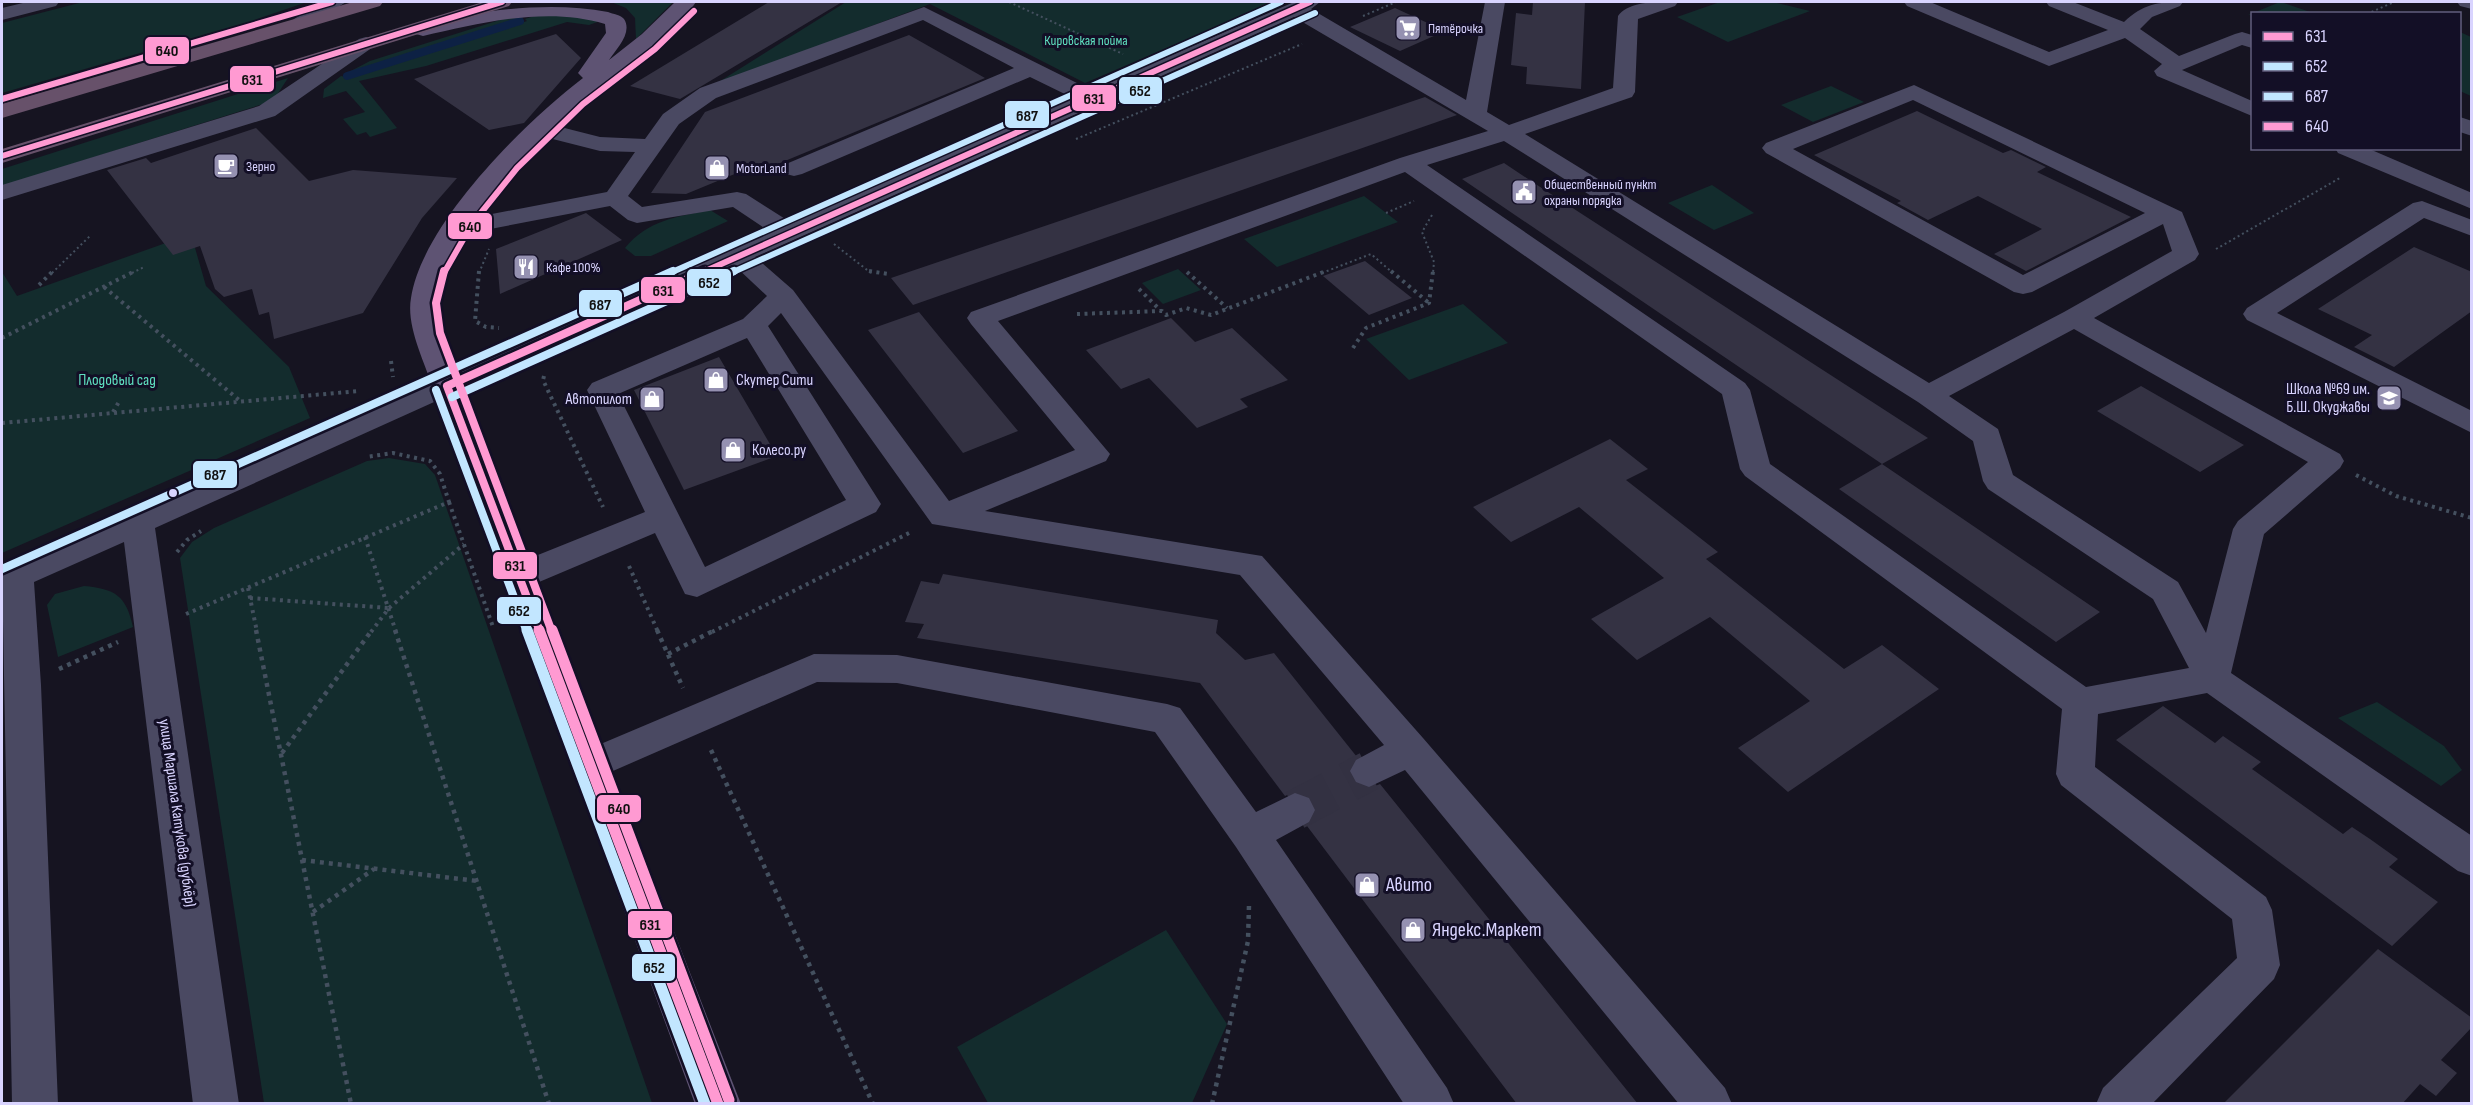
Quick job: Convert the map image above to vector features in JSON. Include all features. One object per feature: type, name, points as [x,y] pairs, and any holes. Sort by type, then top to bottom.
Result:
[{"type":"highway","points":[[113,78],[373,2]]},
{"type":"highway","points":[[2,156],[502,2]]},
{"type":"main road","points":[[686,2],[645,42],[574,95],[495,177],[454,228],[433,263],[424,300],[427,321],[447,386],[718,1104]]},
{"type":"main road","points":[[366,43],[487,14],[549,4],[579,4],[602,11],[615,21],[616,33],[574,95]]},
{"type":"street","points":[[2,14],[49,2]]},
{"type":"street","points":[[301,23],[336,2]]},
{"type":"street","points":[[1475,114],[1495,2]]},
{"type":"street","points":[[943,516],[1095,454],[981,318],[1408,163],[1507,134],[1624,92],[1628,16],[1668,2]]},
{"type":"street","points":[[1914,2],[2049,60],[2127,30],[2136,9],[2174,2]]},
{"type":"street","points":[[2056,2],[2127,30],[2177,64]]},
{"type":"street","points":[[2467,2],[2472,3]]},
{"type":"street","points":[[35,1104],[23,685],[9,579],[1302,5],[1928,396],[1987,436],[1999,481],[2166,591],[2212,678],[2472,859]]},
{"type":"street","points":[[454,228],[615,198],[670,119],[708,93],[924,13],[1090,98]]},
{"type":"street","points":[[2251,41],[2242,38],[2165,71],[2251,108]]},
{"type":"street","points":[[2,194],[267,111],[366,43]]},
{"type":"street","points":[[794,168],[1031,69]]},
{"type":"street","points":[[2,109],[113,78]]},
{"type":"street","points":[[1928,396],[2074,318],[2186,254],[2173,217],[1914,92],[1774,148],[2023,286],[2164,213]]},
{"type":"street","points":[[541,129],[600,144],[652,146]]},
{"type":"street","points":[[2351,150],[2472,202]]},
{"type":"street","points":[[1408,163],[1735,390],[1756,469],[2081,703],[2212,678]]},
{"type":"street","points":[[615,198],[637,215],[737,199],[788,232]]},
{"type":"street","points":[[2472,229],[2422,208],[2257,314],[2472,423]]},
{"type":"street","points":[[738,255],[783,296],[943,516],[1250,565],[1410,749],[1709,1104]]},
{"type":"street","points":[[753,325],[865,504],[697,585],[602,390],[753,325],[783,296]]},
{"type":"street","points":[[2074,318],[2329,461],[2249,529],[2212,678]]},
{"type":"street","points":[[520,576],[663,517]]},
{"type":"street","name":"улица Маршала Катукова (дублёр)","points":[[138,523],[216,1104]]},
{"type":"street","points":[[590,765],[814,668],[897,669],[1167,719],[1250,835],[1431,1104]]},
{"type":"street","points":[[2081,703],[2075,774],[2251,910],[2259,965],[2119,1104]]},
{"type":"street","points":[[1369,771],[1410,749]]},
{"type":"street","points":[[1250,835],[1296,810]]},
{"type":"path","points":[[1009,2],[1156,70]]},
{"type":"path","points":[[2372,12],[2394,2]]},
{"type":"path","points":[[2186,254],[2210,252],[2340,178]]},
{"type":"path","points":[[1430,303],[1434,262],[1422,232],[1446,189]]},
{"type":"path","points":[[503,327],[497,329],[486,327],[475,321],[476,283],[484,255],[515,215]]},
{"type":"path","points":[[39,285],[91,235]]},
{"type":"path","points":[[831,242],[871,273],[888,274]]},
{"type":"path","points":[[1164,251],[1227,308]]},
{"type":"path","points":[[1162,312],[1166,315],[1186,308],[1211,315],[1371,254],[1430,303]]},
{"type":"path","points":[[2,338],[144,267]]},
{"type":"path","points":[[104,286],[239,401]]},
{"type":"path","points":[[1353,348],[1366,328],[1430,303]]},
{"type":"path","points":[[391,361],[395,388]]},
{"type":"path","points":[[2,423],[361,390]]},
{"type":"path","points":[[112,412],[120,400]]},
{"type":"path","points":[[359,460],[393,453],[430,461],[440,474],[492,627]]},
{"type":"path","points":[[2329,461],[2396,496],[2472,518]]},
{"type":"path","points":[[23,685],[151,627],[450,502]]},
{"type":"path","points":[[667,654],[943,516]]},
{"type":"path","points":[[171,559],[187,540],[210,525]]},
{"type":"path","points":[[365,537],[549,1104]]},
{"type":"path","points":[[282,754],[389,608],[464,544]]},
{"type":"path","points":[[248,588],[351,1104]]},
{"type":"path","points":[[250,598],[389,608]]},
{"type":"path","points":[[302,860],[477,881]]},
{"type":"path","points":[[313,912],[375,868]]},
{"type":"path","points":[[1212,1104],[1248,941],[1249,894]]},
{"type":"green space","points":[[83,2],[307,2],[254,20],[2,93],[2,23]]},
{"type":"green space","points":[[611,2],[673,2],[636,39],[635,18],[626,8]]},
{"type":"green space","name":"Кировская пойма","points":[[846,2],[1274,2],[1085,83],[930,4],[714,85]]},
{"type":"green space","points":[[1720,2],[1773,2],[1810,11],[1728,42],[1677,17]]},
{"type":"green space","points":[[2281,2],[2310,12],[2256,12]]},
{"type":"green space","points":[[525,12],[530,15],[347,73],[370,61]]},
{"type":"green space","points":[[546,12],[600,21],[589,25],[567,22],[426,66],[359,81],[397,128],[370,137],[366,132],[357,135],[343,119],[365,112],[346,91],[323,98],[324,89],[341,76],[351,78],[527,21],[525,19]]},
{"type":"green space","points":[[2461,32],[2471,37],[2471,96],[2461,91]]},
{"type":"green space","points":[[288,78],[275,98],[263,104],[2,186],[2,169]]},
{"type":"green space","points":[[1831,86],[1864,102],[1813,122],[1781,105]]},
{"type":"green space","points":[[1712,185],[1754,213],[1714,230],[1668,203]]},
{"type":"green space","points":[[1364,196],[1398,222],[1277,267],[1244,239]]},
{"type":"green space","points":[[710,210],[728,221],[651,256],[635,256],[625,248],[643,231],[663,221]]},
{"type":"green space","name":"Плодовый сад","points":[[191,234],[206,286],[289,367],[310,418],[2,553],[2,272],[17,296]]},
{"type":"green space","points":[[1178,269],[1201,290],[1163,304],[1142,283]]},
{"type":"green space","points":[[1463,304],[1508,343],[1409,380],[1366,339]]},
{"type":"green space","points":[[389,458],[425,464],[435,475],[652,1103],[264,1103],[180,558],[192,542],[214,528],[367,461]]},
{"type":"green space","points":[[84,586],[104,589],[118,596],[127,608],[133,627],[58,657],[47,605],[55,594]]},
{"type":"green space","points":[[2377,702],[2444,746],[2462,770],[2441,786],[2338,718]]},
{"type":"green space","points":[[1166,930],[1227,1024],[1192,1103],[988,1103],[957,1047]]},
{"type":"building","points":[[769,2],[842,2],[680,99],[630,86]]},
{"type":"building","points":[[1533,2],[1585,2],[1581,89],[1526,84],[1527,67],[1511,65],[1516,13],[1532,15]]},
{"type":"building","points":[[1395,8],[1445,31],[1400,51],[1350,27]]},
{"type":"building","points":[[556,34],[581,58],[524,123],[489,130],[414,79]]},
{"type":"building","points":[[909,35],[985,78],[761,171],[754,166],[686,194],[651,193],[705,112]]},
{"type":"building","points":[[1425,97],[1457,115],[913,305],[891,278]]},
{"type":"building","points":[[1917,111],[2003,153],[2011,150],[2046,167],[2037,172],[2131,217],[2026,271],[1994,254],[2042,229],[1978,196],[1928,220],[1897,203],[1901,201],[1814,155]]},
{"type":"building","points":[[256,128],[309,181],[353,170],[457,178],[422,218],[363,313],[274,339],[269,312],[259,315],[252,289],[224,297],[215,289],[200,246],[173,255],[107,170],[146,158],[151,163]]},
{"type":"building","points":[[1504,163],[1928,438],[1882,464],[1462,179]]},
{"type":"building","points":[[586,213],[622,240],[500,294],[496,249]]},
{"type":"building","points":[[2414,247],[2472,272],[2472,311],[2394,367],[2354,347],[2372,335],[2318,309]]},
{"type":"building","points":[[1365,261],[1412,298],[1369,315],[1323,276]]},
{"type":"building","points":[[919,312],[1018,431],[963,453],[868,330]]},
{"type":"building","points":[[1171,318],[1195,342],[1232,328],[1288,380],[1240,399],[1248,407],[1197,428],[1149,378],[1121,389],[1086,350]]},
{"type":"building","points":[[719,357],[777,456],[684,490],[634,390]]},
{"type":"building","points":[[2141,386],[2244,445],[2200,472],[2097,411]]},
{"type":"building","points":[[1610,439],[1648,469],[1626,480],[1718,552],[1706,559],[1844,669],[1882,645],[1939,689],[1788,792],[1738,748],[1810,701],[1710,617],[1637,660],[1591,619],[1664,578],[1579,507],[1511,542],[1473,507]]},
{"type":"building","points":[[1882,464],[2100,612],[2056,642],[1839,489]]},
{"type":"building","points":[[943,574],[1218,620],[1216,633],[1245,660],[1274,653],[1357,757],[1348,770],[1354,783],[1368,789],[1380,784],[1638,1104],[1517,1104],[1307,826],[1317,811],[1311,797],[1296,791],[1285,796],[1200,683],[917,638],[924,624],[905,622],[921,581],[939,584]]},
{"type":"building","points":[[2163,706],[2215,743],[2223,736],[2261,762],[2252,769],[2343,834],[2352,827],[2370,839],[2398,859],[2389,867],[2438,902],[2392,946],[2116,740]]},
{"type":"building","points":[[2378,949],[2472,1018],[2472,1027],[2441,1060],[2457,1073],[2436,1096],[2420,1084],[2402,1104],[2223,1104]]},
{"type":"waterway","points":[[347,76],[520,21]]},
{"type":"tunnel","points":[[1295,810],[1369,771]]},
{"type":"transit line","name":"640","points":[[2,99],[332,2]]},
{"type":"transit line","name":"631","points":[[2,156],[502,2]]},
{"type":"transit line","name":"687","points":[[2,569],[1281,2]]},
{"type":"transit line","name":"631","points":[[447,386],[1310,2]]},
{"type":"transit line","name":"640","points":[[694,11],[655,49],[564,121],[493,195],[453,252],[441,279],[436,313],[444,343],[729,1100]]},
{"type":"transit line","name":"652","points":[[452,397],[1315,13]]},
{"type":"transit line","name":"631","points":[[447,386],[718,1104]]},
{"type":"transit line","name":"652","points":[[436,390],[705,1104]]},
{"type":"place","name":"Пятёрочка","points":[[1408,28]]},
{"type":"place","name":"Зерно","points":[[226,166]]},
{"type":"place","name":"MotorLand","points":[[717,168]]},
{"type":"place","name":"Общественный пункт охраны порядка","points":[[1524,192]]},
{"type":"place","name":"Кафе 100%","points":[[526,267]]},
{"type":"place","name":"Скутер Сити","points":[[716,380]]},
{"type":"place","name":"Школа №69 им. Б.Ш. Окуджавы","points":[[2389,398]]},
{"type":"place","name":"Автопилот","points":[[652,399]]},
{"type":"place","name":"Колесо.ру","points":[[733,450]]},
{"type":"place","name":"Авито","points":[[1367,885]]},
{"type":"place","name":"Яндекс.Маркет","points":[[1413,930]]}]
